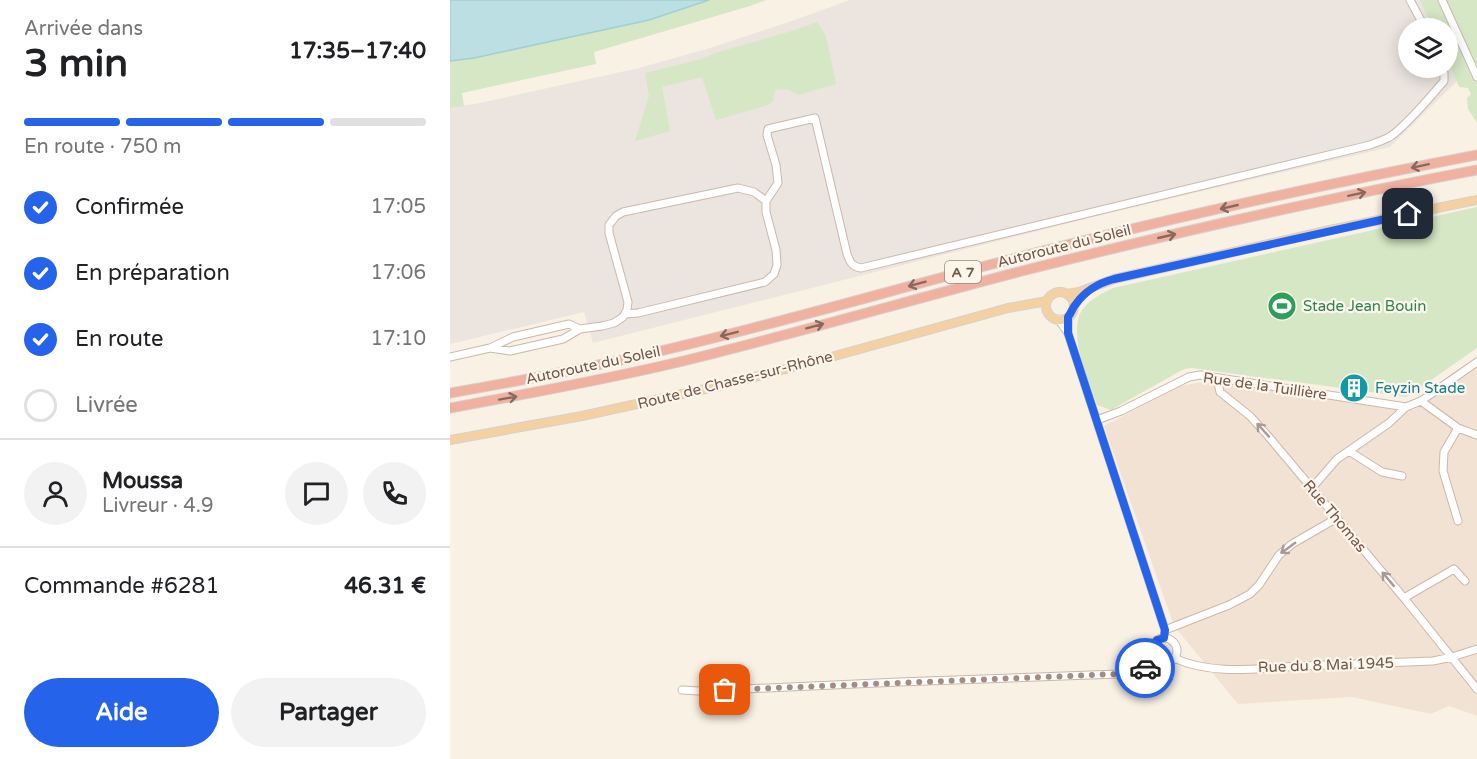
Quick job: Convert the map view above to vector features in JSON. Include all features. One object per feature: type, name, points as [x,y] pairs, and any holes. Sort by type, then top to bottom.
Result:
[{"type":"highway","name":"Autoroute du Soleil","points":[[450,393],[673,348],[1122,232],[1305,190],[1477,155]]},
{"type":"highway","name":"Autoroute du Soleil","points":[[450,408],[657,367],[1115,248],[1308,204],[1477,170]]},
{"type":"main road","points":[[1096,285],[1074,306],[1068,317],[1058,320],[1047,312],[1047,301],[1052,294],[1078,292],[1096,285],[1114,279],[1330,230],[1477,200]]},
{"type":"main road","points":[[1067,294],[1074,306]]},
{"type":"main road","name":"Route de Chasse-sur-Rhône","points":[[450,440],[582,416],[709,388],[1047,301]]},
{"type":"main road","name":"Route de Chasse-sur-Rhône","points":[[1018,307],[1047,312]]},
{"type":"street","points":[[1410,0],[1420,18]]},
{"type":"street","points":[[1442,0],[1477,77]]},
{"type":"street","points":[[625,314],[638,313],[765,282],[774,274],[777,265],[776,250],[766,213],[766,201],[778,183],[776,165],[767,135],[768,129],[814,118],[850,261],[855,267],[861,268],[1370,145],[1394,134],[1432,95],[1444,78]]},
{"type":"street","points":[[490,348],[510,351],[563,339],[580,329],[602,326],[623,317],[628,302],[609,233],[609,225],[616,216],[623,212],[738,188],[754,192],[766,201]]},
{"type":"street","points":[[1068,317],[1068,333],[1165,634],[1174,644],[1176,651],[1172,661],[1165,664],[1155,660],[1151,652],[1152,645],[1157,640],[1165,634],[1250,594],[1259,585],[1279,555],[1292,544],[1337,518]]},
{"type":"street","points":[[1058,320],[1068,333]]},
{"type":"street","points":[[450,357],[490,348],[513,337],[569,324],[580,329]]},
{"type":"street","points":[[1312,488],[1337,459],[1389,423],[1406,406],[1421,401],[1477,362]]},
{"type":"street","name":"Rue de la Tuillière","points":[[1097,420],[1121,411],[1189,377],[1200,375],[1406,406]]},
{"type":"street","name":"Rue Thomas","points":[[1217,378],[1220,392],[1250,416],[1404,598],[1477,689]]},
{"type":"street","points":[[1421,401],[1458,428],[1477,435]]},
{"type":"street","points":[[1458,428],[1444,452],[1443,471],[1458,521]]},
{"type":"street","points":[[1349,451],[1382,472],[1402,476]]},
{"type":"street","points":[[1404,598],[1454,569],[1465,581]]},
{"type":"street","name":"Rue du 8 Mai 1945","points":[[1174,658],[1213,669],[1433,661],[1477,649]]},
{"type":"street","points":[[682,690],[1118,674],[1143,669],[1155,660]]},
{"type":"shaded area","points":[[850,0],[1477,0],[1458,80],[1390,147],[1105,214],[593,343],[584,312],[450,344],[450,108],[639,68],[710,48]]},
{"type":"shaded area","points":[[1477,367],[1477,716],[1449,706],[1431,714],[1352,697],[1238,704],[1174,626],[1104,426],[1180,386],[1215,380],[1414,410]]},
{"type":"green space","points":[[709,0],[766,0],[594,52],[596,64],[462,93],[464,106],[450,108],[450,61],[474,58],[649,20]]},
{"type":"green space","points":[[1420,0],[1477,0],[1477,123],[1468,109],[1467,98],[1471,94],[1468,88],[1459,87],[1455,78],[1458,78],[1458,18],[1428,18]]},
{"type":"green space","points":[[817,22],[826,36],[836,84],[798,95],[787,89],[775,90],[773,101],[768,105],[716,120],[702,77],[662,87],[670,131],[635,141],[649,96],[645,73],[701,59]]},
{"type":"green space","name":"Stade Jean Bouin","points":[[1477,207],[1477,348],[1407,397],[1191,368],[1182,370],[1111,410],[1097,405],[1081,357],[1077,331],[1082,310],[1104,292],[1113,288]]},
{"type":"water","points":[[450,0],[709,0],[649,20],[474,58],[450,61]]},
{"type":"way so far","points":[[725,690],[1118,674],[1145,668]]},
{"type":"place","name":"Stade Jean Bouin","points":[[1282,306]]},
{"type":"place","name":"Feyzin Stade","points":[[1354,388]]},
{"type":"route","points":[[1145,668],[1155,660],[1151,652],[1152,645],[1164,638],[1165,630],[1068,333],[1068,317],[1074,306],[1096,285],[1106,281],[1408,214]]}]
